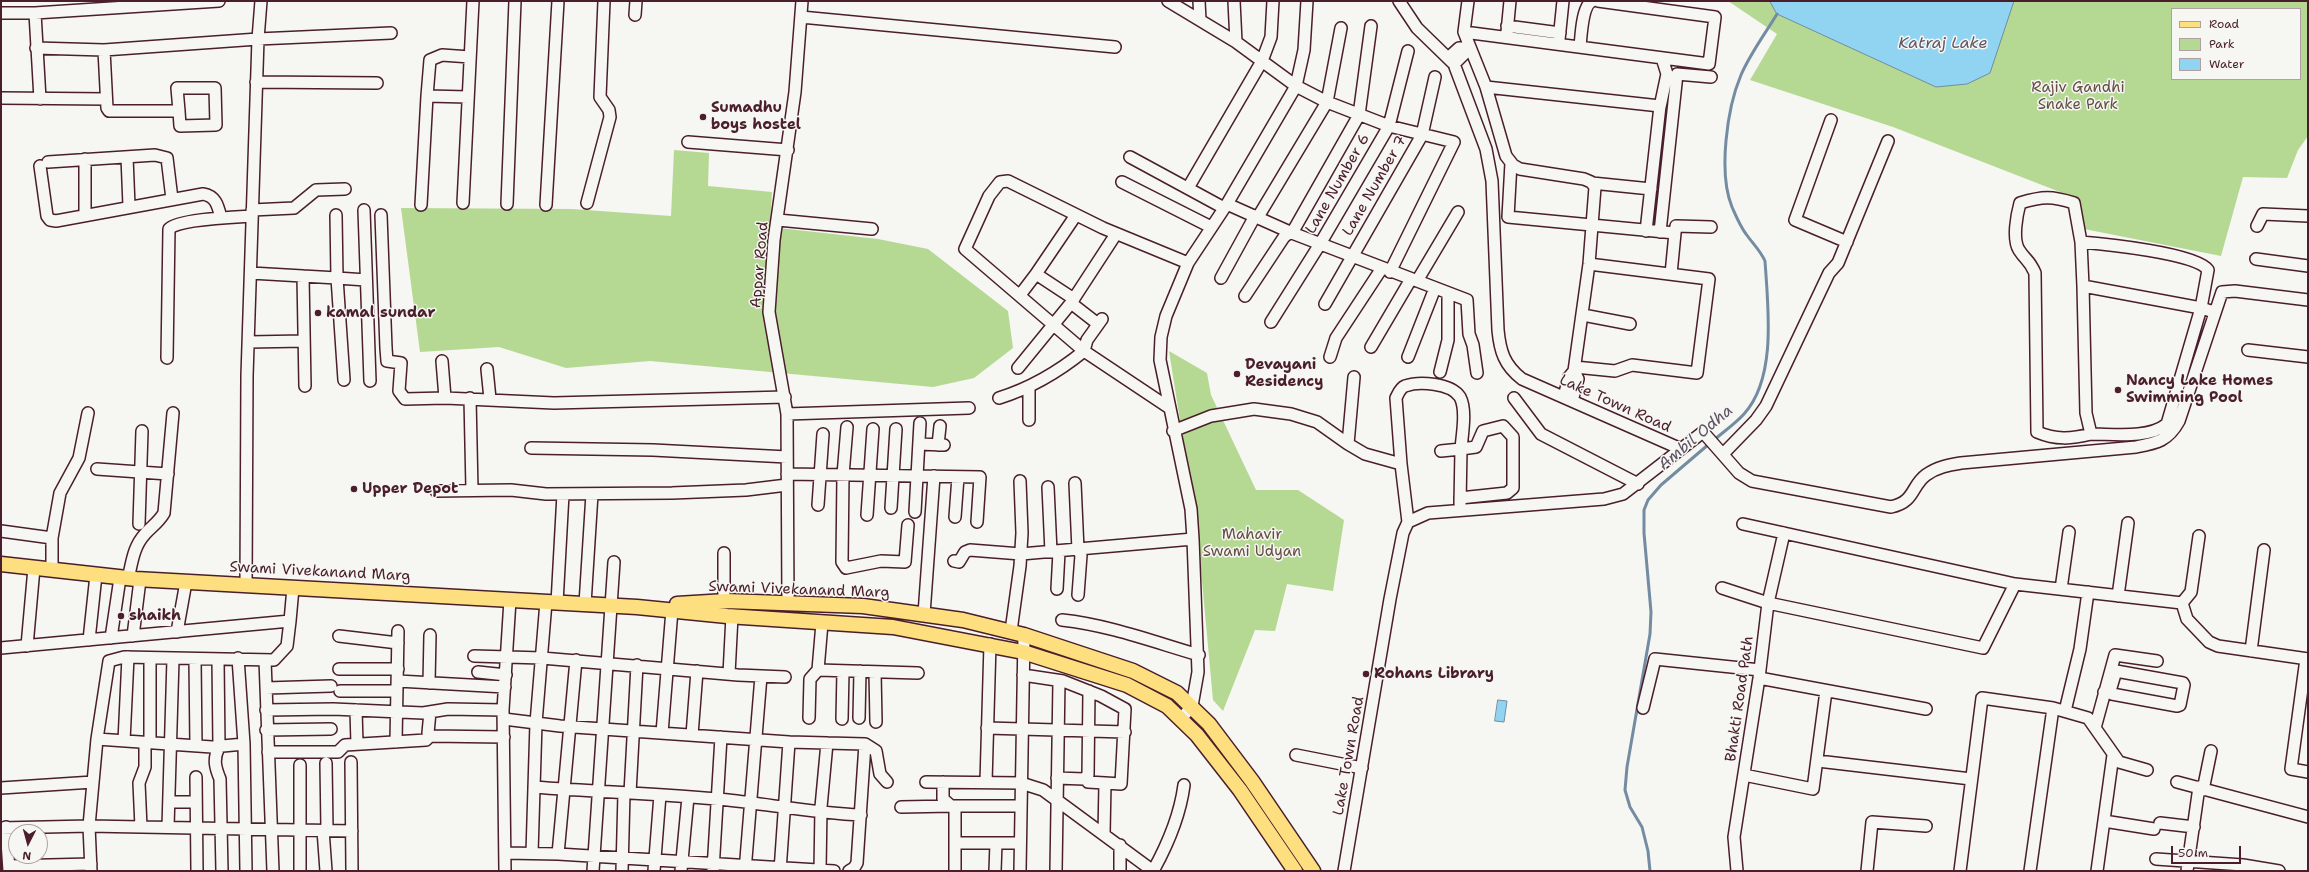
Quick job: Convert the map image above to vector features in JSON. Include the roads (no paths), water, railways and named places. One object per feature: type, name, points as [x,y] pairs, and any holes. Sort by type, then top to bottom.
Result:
[{"type":"main road","name":"Swami Vivekanand Marg","points":[[1,564],[129,579],[611,605],[732,616],[893,627],[990,644],[1023,652],[1127,685],[1168,706],[1197,735],[1240,790],[1295,871]]},
{"type":"main road","name":"Swami Vivekanand Marg","points":[[637,607],[724,601],[864,606],[963,620],[1018,633],[1133,671],[1177,693],[1209,724],[1252,781],[1313,871]]},
{"type":"street","points":[[1,13],[34,13],[219,1]]},
{"type":"street","points":[[246,586],[248,342],[256,82],[261,1]]},
{"type":"street","points":[[463,203],[473,1]]},
{"type":"street","points":[[507,204],[515,1]]},
{"type":"street","points":[[546,205],[558,1]]},
{"type":"street","points":[[587,204],[610,118],[609,110],[600,97],[604,1]]},
{"type":"street","points":[[635,15],[636,1]]},
{"type":"street","name":"Appar Road","points":[[788,603],[787,414],[770,312],[774,240],[788,150],[802,1]]},
{"type":"street","points":[[1168,1],[1236,42],[1296,86],[1327,102],[1390,126],[1454,142],[1386,270],[1336,338],[1330,358]]},
{"type":"street","points":[[1199,1],[1200,20]]},
{"type":"street","points":[[1234,1],[1236,42]]},
{"type":"street","points":[[1188,188],[1262,61],[1271,37],[1273,1]]},
{"type":"street","points":[[1181,719],[1192,706],[1197,686],[1199,655],[1193,539],[1191,509],[1168,407],[1160,360],[1161,337],[1174,292],[1188,262],[1226,206],[1296,86],[1304,50],[1307,1]]},
{"type":"street","name":"Lake Town Road","points":[[1344,871],[1403,533],[1408,522],[1428,513],[1604,499],[1623,494],[1682,449],[1522,379],[1506,364],[1500,351],[1495,288],[1490,167],[1484,142],[1451,61],[1409,18],[1399,1]]},
{"type":"street","points":[[1468,1],[1464,32],[1467,46],[1486,87],[1501,143],[1511,163],[1508,217],[1675,234]]},
{"type":"street","points":[[1506,38],[1510,1]]},
{"type":"street","points":[[1559,45],[1563,1]]},
{"type":"street","points":[[1580,47],[1586,5],[1592,1]]},
{"type":"street","points":[[1464,32],[1708,64],[1715,17],[1598,1]]},
{"type":"street","points":[[34,13],[40,99]]},
{"type":"street","points":[[801,17],[1115,47]]},
{"type":"street","points":[[1245,296],[1284,237],[1291,232],[1359,115],[1370,26]]},
{"type":"street","points":[[1507,26],[1560,33]]},
{"type":"street","points":[[1221,278],[1327,102],[1341,28]]},
{"type":"street","points":[[36,48],[104,50],[258,39],[391,33]]},
{"type":"street","points":[[1451,61],[1465,53],[1467,46]]},
{"type":"street","points":[[104,50],[106,108],[113,112],[179,111]]},
{"type":"street","name":"Lane Number 6","points":[[1271,322],[1320,244],[1390,126],[1408,51]]},
{"type":"street","points":[[421,205],[430,60],[442,56],[470,57]]},
{"type":"street","points":[[1646,231],[1660,107],[1667,74],[1662,58]]},
{"type":"street","points":[[1660,232],[1677,74],[1711,77]]},
{"type":"street","name":"Lane Number 7","points":[[1325,304],[1351,256],[1422,135],[1435,77]]},
{"type":"street","points":[[256,82],[377,83]]},
{"type":"street","points":[[1486,87],[1660,107]]},
{"type":"street","points":[[177,88],[215,88],[216,125],[180,126],[179,111],[177,88]]},
{"type":"street","points":[[427,96],[468,97]]},
{"type":"street","points":[[1,98],[106,99]]},
{"type":"street","points":[[1831,120],[1795,220],[1847,242]]},
{"type":"street","points":[[1721,450],[1756,420],[1766,406],[1829,273],[1838,264],[1888,141]]},
{"type":"street","points":[[688,142],[788,150]]},
{"type":"street","points":[[172,199],[167,158],[164,156],[127,156],[44,164],[47,216],[50,220],[56,221],[129,206],[209,195],[218,203],[221,218]]},
{"type":"street","points":[[127,156],[129,206]]},
{"type":"street","points":[[1130,157],[1188,188],[1226,206],[1257,217],[1386,270],[1467,300],[1469,334],[1473,345],[1476,373]]},
{"type":"street","points":[[85,159],[85,215]]},
{"type":"street","points":[[1511,163],[1520,169],[1584,179],[1592,183],[1651,189]]},
{"type":"street","points":[[1168,407],[1084,351],[965,249],[995,187],[1000,182],[1008,181],[1116,234],[1188,262]]},
{"type":"street","points":[[1122,182],[1211,227]]},
{"type":"street","points":[[1568,399],[1578,379],[1574,369],[1589,264],[1596,194],[1595,187],[1592,183]]},
{"type":"street","points":[[167,358],[169,229],[176,224],[294,208],[316,190],[345,189]]},
{"type":"street","points":[[2081,242],[2127,246],[2179,258],[2208,270],[2201,308],[2178,380],[2167,424],[2158,430],[2123,434],[2091,434],[2074,439],[2051,438],[2037,432],[2035,274],[2030,260],[2018,249],[2015,219],[2020,203],[2039,197],[2055,197],[2074,203],[2081,242],[2086,413],[2091,434]]},
{"type":"street","points":[[364,210],[370,381]]},
{"type":"street","points":[[1371,347],[1458,212]]},
{"type":"street","points":[[2257,226],[2263,214],[2308,216]]},
{"type":"street","points":[[336,215],[337,278],[344,380]]},
{"type":"street","points":[[381,215],[388,361],[401,363],[399,391],[405,399],[470,398],[554,403],[785,397]]},
{"type":"street","points":[[1020,295],[1076,215]]},
{"type":"street","points":[[778,220],[872,229]]},
{"type":"street","points":[[1671,274],[1676,226],[1711,227]]},
{"type":"street","points":[[1018,368],[1072,301],[1116,234]]},
{"type":"street","points":[[2256,260],[2308,266]]},
{"type":"street","points":[[1574,369],[1615,371],[1632,364],[1697,373],[1709,279],[1589,264]]},
{"type":"street","points":[[251,273],[366,280]]},
{"type":"street","points":[[999,398],[1029,387],[1064,368],[1084,351],[1087,340],[1100,322],[1036,274]]},
{"type":"street","points":[[303,276],[305,386]]},
{"type":"street","points":[[2083,286],[2201,308],[2214,312]]},
{"type":"street","points":[[1408,357],[1435,288]]},
{"type":"street","points":[[1682,449],[1703,432],[1721,450],[1739,473],[1752,481],[1891,507],[1902,505],[1912,495],[1925,475],[1938,468],[1961,463],[2131,448],[2158,442],[2172,434],[2179,421],[2214,312],[2222,292],[2235,291],[2308,300]]},
{"type":"street","points":[[1440,372],[1448,340],[1448,293]]},
{"type":"street","points":[[1582,314],[1630,324]]},
{"type":"street","points":[[248,342],[304,341]]},
{"type":"street","points":[[2248,350],[2308,357]]},
{"type":"street","points":[[442,361],[445,398]]},
{"type":"street","points":[[487,369],[490,399]]},
{"type":"street","points":[[1348,444],[1354,377]]},
{"type":"street","points":[[1408,522],[1401,464],[1396,398],[1398,392],[1404,386],[1420,384],[1445,387],[1455,391],[1461,398],[1459,511]]},
{"type":"street","points":[[1029,387],[1029,420]]},
{"type":"street","points":[[470,398],[472,490]]},
{"type":"street","points":[[1514,398],[1541,434],[1638,484]]},
{"type":"street","points":[[787,414],[969,408]]},
{"type":"street","points":[[1173,431],[1211,416],[1254,409],[1291,414],[1317,422],[1365,454],[1401,464]]},
{"type":"street","points":[[52,570],[52,538],[60,493],[79,458],[88,413]]},
{"type":"street","points":[[111,638],[129,579],[134,551],[145,534],[164,514],[173,413]]},
{"type":"street","points":[[915,512],[920,423]]},
{"type":"street","points":[[919,444],[941,445],[940,426]]},
{"type":"street","points":[[1441,451],[1476,447],[1483,431],[1504,426],[1513,437],[1513,488],[1507,493],[1460,498]]},
{"type":"street","points":[[847,427],[843,475],[842,562],[845,568],[881,561],[905,562],[908,525]]},
{"type":"street","points":[[867,515],[873,429]]},
{"type":"street","points":[[891,508],[896,429]]},
{"type":"street","points":[[139,524],[142,431]]},
{"type":"street","points":[[818,505],[823,434]]},
{"type":"street","points":[[531,448],[653,450],[787,457]]},
{"type":"street","points":[[97,469],[168,474]]},
{"type":"street","points":[[436,490],[511,490],[563,494],[714,492],[768,488],[787,479],[821,474],[980,477],[977,522]]},
{"type":"street","points":[[924,614],[934,476]]},
{"type":"street","points":[[955,517],[958,477]]},
{"type":"street","points":[[1020,481],[1021,554],[1018,633],[1023,652],[1020,871]]},
{"type":"street","points":[[1075,483],[1078,550],[1081,555],[1078,595]]},
{"type":"street","points":[[1048,487],[1055,552],[1057,589]]},
{"type":"street","points":[[532,853],[536,723],[542,658],[552,602],[563,494]]},
{"type":"street","points":[[584,604],[592,494]]},
{"type":"street","points":[[2118,596],[2128,523]]},
{"type":"street","points":[[1743,524],[2015,584],[2182,603]]},
{"type":"street","points":[[1,531],[52,538]]},
{"type":"street","points":[[2061,589],[2069,532]]},
{"type":"street","name":"Bhakti Road Path","points":[[1737,871],[1734,837],[1760,674],[1768,604],[1784,533]]},
{"type":"street","points":[[2182,603],[2191,592],[2199,536]]},
{"type":"street","points":[[954,561],[959,562],[965,552],[970,550],[1021,554],[1193,539]]},
{"type":"street","points":[[2251,651],[2264,550]]},
{"type":"street","points":[[724,553],[724,601]]},
{"type":"street","points":[[593,871],[614,562]]},
{"type":"street","points":[[26,646],[34,568]]},
{"type":"street","points":[[90,640],[96,575]]},
{"type":"street","points":[[129,579],[133,636]]},
{"type":"street","points":[[177,632],[186,582]]},
{"type":"street","points":[[1722,588],[1768,604],[1983,648],[2015,584]]},
{"type":"street","points":[[293,588],[287,646],[274,660],[238,658],[218,660],[128,658],[109,661],[97,739],[89,826],[91,867],[9,868],[4,828],[89,826],[352,831]]},
{"type":"street","points":[[2065,711],[2080,649],[2088,592]]},
{"type":"street","points":[[506,871],[504,715],[510,600]]},
{"type":"street","points":[[2182,603],[2187,619],[2209,642],[2218,646],[2307,659],[2291,769],[2308,772]]},
{"type":"street","points":[[662,733],[669,668],[672,610]]},
{"type":"street","points":[[729,674],[732,616]]},
{"type":"street","points":[[1062,620],[1081,622],[1123,632],[1199,655]]},
{"type":"street","points":[[1,648],[290,621]]},
{"type":"street","points":[[810,718],[810,679],[818,670],[822,623]]},
{"type":"street","points":[[396,742],[395,712],[398,686],[398,631]]},
{"type":"street","points":[[339,636],[398,643]]},
{"type":"street","points":[[429,683],[430,636]]},
{"type":"street","points":[[986,782],[990,644]]},
{"type":"street","points":[[2095,728],[2112,673],[2115,655],[2157,661]]},
{"type":"street","points":[[474,656],[576,660],[729,674],[785,676]]},
{"type":"street","points":[[124,741],[128,658]]},
{"type":"street","points":[[141,827],[139,783],[145,767],[150,658]]},
{"type":"street","points":[[238,658],[244,744],[244,830],[246,871]]},
{"type":"street","points":[[168,827],[173,659]]},
{"type":"street","points":[[1643,708],[1655,659],[1760,674],[1826,691],[1926,709]]},
{"type":"street","points":[[195,660],[196,746]]},
{"type":"street","points":[[218,660],[219,747],[215,755],[215,768],[220,779],[222,871]]},
{"type":"street","points":[[265,660],[266,730],[272,793],[270,830],[273,871]]},
{"type":"street","points":[[558,854],[576,660]]},
{"type":"street","points":[[622,871],[627,793],[635,731],[637,665]]},
{"type":"street","points":[[339,669],[398,669]]},
{"type":"street","points":[[818,670],[918,673]]},
{"type":"street","points":[[692,735],[697,671]]},
{"type":"street","points":[[842,719],[843,671]]},
{"type":"street","points":[[860,671],[860,718]]},
{"type":"street","points":[[2106,692],[2177,706],[2181,701],[2183,683],[2116,671],[2112,673]]},
{"type":"street","points":[[478,672],[506,675]]},
{"type":"street","points":[[875,672],[876,722]]},
{"type":"street","points":[[745,868],[761,676]]},
{"type":"street","points":[[1023,676],[1059,681],[1089,691],[1125,709],[1125,732],[1121,784],[1088,782]]},
{"type":"street","points":[[1056,871],[1059,681]]},
{"type":"street","points":[[266,688],[336,688],[398,686],[429,683],[505,687]]},
{"type":"street","points":[[1057,778],[1084,779],[1088,775],[1090,731],[1089,691]]},
{"type":"street","points":[[1744,775],[1813,789],[1818,761],[1826,691]]},
{"type":"street","points":[[2106,692],[2159,707]]},
{"type":"street","points":[[1960,871],[1982,698],[2053,708],[2088,718],[2119,762],[2147,770]]},
{"type":"street","points":[[2030,871],[2053,708]]},
{"type":"street","points":[[266,710],[356,710],[395,712],[430,712],[448,710],[504,715],[536,723],[570,727],[603,728],[790,742],[865,744],[876,751],[880,774],[887,782]]},
{"type":"street","points":[[356,710],[357,744]]},
{"type":"street","points":[[430,712],[428,733],[430,736]]},
{"type":"street","points":[[988,728],[1125,732]]},
{"type":"street","points":[[266,730],[331,729]]},
{"type":"street","points":[[268,752],[338,752],[345,745],[426,740],[430,736],[504,737]]},
{"type":"street","points":[[713,867],[721,737]]},
{"type":"street","points":[[97,739],[219,747],[244,744]]},
{"type":"street","points":[[780,870],[790,742]]},
{"type":"street","points":[[820,871],[820,813],[827,743]]},
{"type":"street","points":[[849,871],[854,868],[857,863],[865,744]]},
{"type":"street","points":[[2188,867],[2201,789],[2211,751]]},
{"type":"street","points":[[1296,754],[1362,768]]},
{"type":"street","points":[[2096,871],[2113,755]]},
{"type":"street","points":[[1818,761],[1971,780]]},
{"type":"street","points":[[351,762],[352,871]]},
{"type":"street","points":[[326,763],[326,871]]},
{"type":"street","points":[[300,765],[300,871]]},
{"type":"street","points":[[196,777],[197,871]]},
{"type":"street","points":[[1,788],[93,782]]},
{"type":"street","points":[[926,782],[1021,783],[1043,790],[1120,845],[1150,869],[1162,854],[1179,811],[1184,785]]},
{"type":"street","points":[[943,782],[943,799],[953,806]]},
{"type":"street","points":[[2177,782],[2308,817]]},
{"type":"street","points":[[1104,834],[1105,783]]},
{"type":"street","points":[[534,787],[688,797],[750,803],[820,813],[861,815]]},
{"type":"street","points":[[654,865],[660,795]]},
{"type":"street","points":[[681,866],[688,797]]},
{"type":"street","points":[[169,802],[196,802]]},
{"type":"street","points":[[953,806],[955,871]]},
{"type":"street","points":[[901,807],[1021,806]]},
{"type":"street","points":[[2104,821],[2157,826],[2194,827]]},
{"type":"street","points":[[1867,871],[1872,822],[1926,826]]},
{"type":"street","points":[[955,843],[1020,843]]},
{"type":"street","points":[[996,843],[996,871]]},
{"type":"street","points":[[1120,845],[1120,871]]},
{"type":"street","points":[[506,853],[558,854],[623,858],[654,865],[834,871]]},
{"type":"street","points":[[2156,859],[2188,867],[2242,868],[2279,871]]},
{"type":"water","name":"Katraj Lake","points":[[1770,1],[2014,1],[1990,73],[1967,84],[1936,87],[1777,14]]},
{"type":"water","points":[[1498,700],[1507,701],[1504,722],[1495,721]]},
{"type":"waterway","name":"Ambil Odha","points":[[1714,440],[1744,414],[1754,399],[1762,381],[1766,362],[1768,341],[1768,299],[1765,261],[1759,250],[1742,228],[1732,207],[1728,193],[1725,159],[1728,122],[1741,75],[1749,59],[1777,14]]},
{"type":"waterway","name":"Ambil Odha","points":[[1650,871],[1648,851],[1642,827],[1630,807],[1625,790],[1627,767],[1650,634],[1651,612],[1644,533],[1644,510],[1648,500],[1661,485],[1709,444]]},
{"type":"place","name":"Sumadhu boys hostel","points":[[703,117]]},
{"type":"place","name":"kamal sundar","points":[[318,313]]},
{"type":"place","name":"Devayani Residency","points":[[1237,374]]},
{"type":"place","name":"Nancy Lake Homes Swimming Pool","points":[[2118,390]]},
{"type":"place","name":"Upper Depot","points":[[354,489]]},
{"type":"place","name":"shaikh","points":[[121,616]]},
{"type":"place","name":"Rohans Library","points":[[1366,674]]},
{"type":"park label","name":"Rajiv Gandhi Snake Park","points":[[2078,96]]},
{"type":"park label","name":"Mahavir Swami Udyan","points":[[1252,544]]}]
